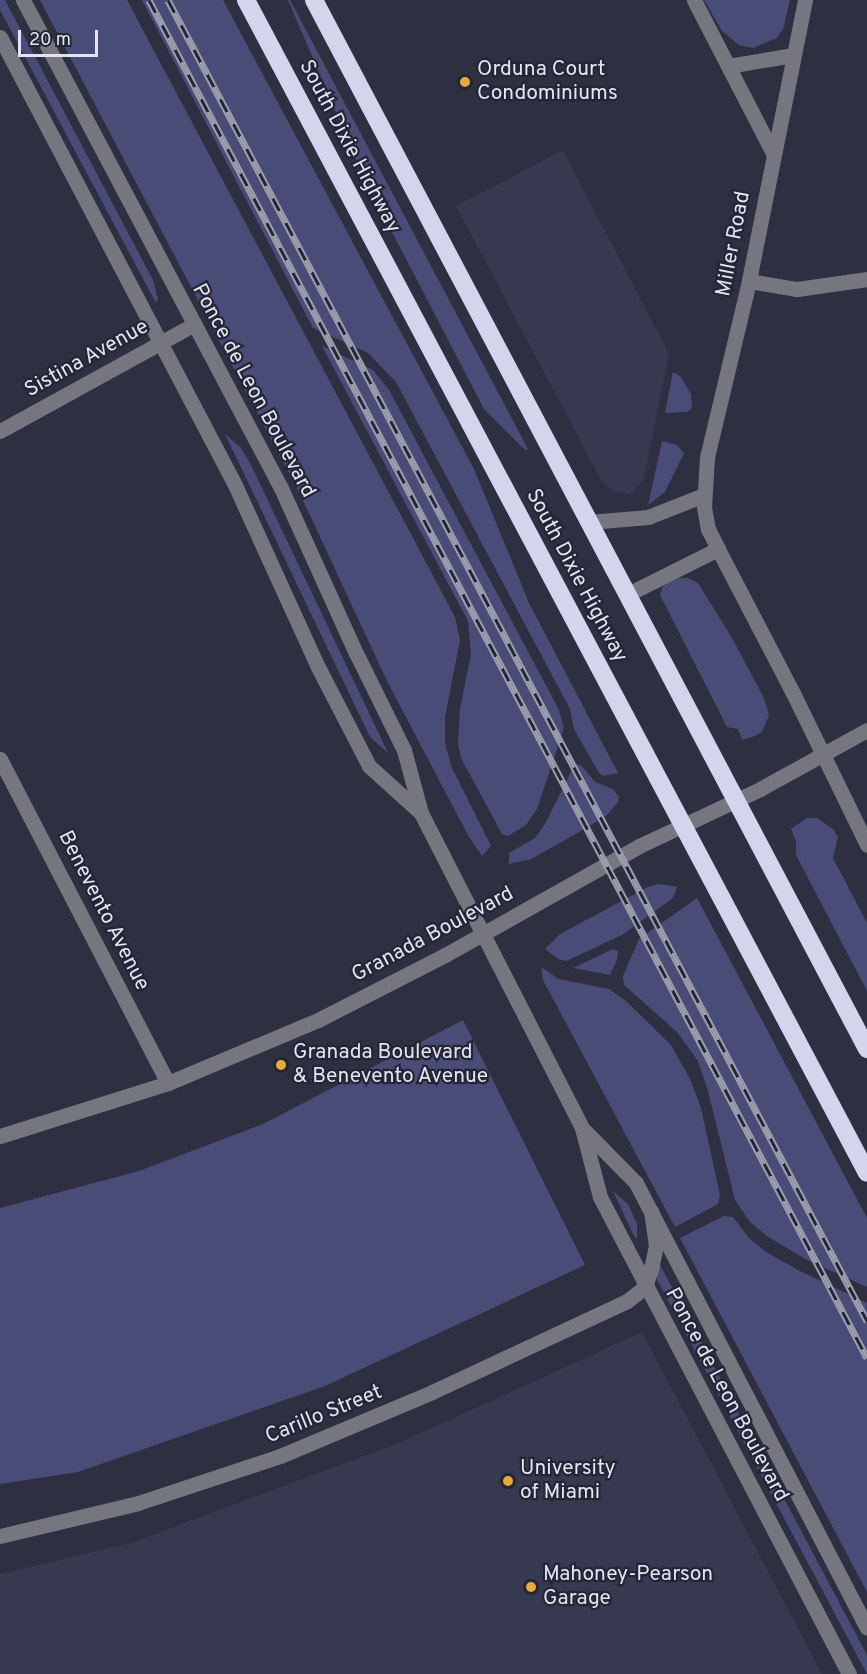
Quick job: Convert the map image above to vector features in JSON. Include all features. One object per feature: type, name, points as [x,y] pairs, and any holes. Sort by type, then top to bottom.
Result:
[{"type":"highway","name":"South Dixie Highway","points":[[246,0],[867,1173]]},
{"type":"highway","name":"South Dixie Highway","points":[[314,0],[867,1049]]},
{"type":"street","name":"Ponce de Leon Boulevard","points":[[23,0],[282,488],[356,653],[404,750],[421,813],[582,1128],[600,1197],[849,1674]]},
{"type":"street","points":[[694,0],[773,153]]},
{"type":"street","name":"Miller Road","points":[[805,0],[749,280],[707,457],[704,495],[708,528],[717,549],[793,693],[867,845]]},
{"type":"street","name":"Ponce de Leon Boulevard","points":[[0,37],[235,485],[318,667],[369,766],[421,813]]},
{"type":"street","points":[[728,66],[793,55]]},
{"type":"street","points":[[749,280],[797,289],[867,279]]},
{"type":"street","name":"Sistina Avenue","points":[[0,431],[195,324]]},
{"type":"street","points":[[590,522],[648,517],[704,495]]},
{"type":"street","points":[[628,594],[717,549]]},
{"type":"street","name":"Granada Boulevard","points":[[0,1136],[168,1083],[318,1020],[431,963],[681,825],[734,800],[867,730]]},
{"type":"street","name":"Benevento Avenue","points":[[0,760],[168,1083]]},
{"type":"street","name":"Ponce de Leon Boulevard","points":[[582,1128],[636,1183],[867,1628]]},
{"type":"street","points":[[645,1287],[656,1246],[651,1211]]},
{"type":"street","name":"Carillo Street","points":[[0,1536],[138,1503],[211,1480],[336,1434],[627,1301],[645,1287]]},
{"type":"shaded area","points":[[0,0],[5,0],[153,280],[158,299],[156,303],[0,10]]},
{"type":"shaded area","points":[[40,0],[127,0],[455,617],[460,640],[445,717],[445,743],[452,768],[491,846],[482,856],[469,837],[387,681],[301,496]]},
{"type":"shaded area","points":[[142,0],[223,0],[474,469],[529,603],[618,773],[603,776],[599,773],[574,729],[570,709],[396,382],[368,353],[313,328]]},
{"type":"shaded area","points":[[288,0],[528,449],[525,450],[484,409],[365,180]]},
{"type":"shaded area","points":[[704,0],[790,0],[783,29],[777,38],[753,48],[739,45],[722,31]]},
{"type":"shaded area","points":[[563,150],[669,354],[644,478],[635,491],[629,494],[614,492],[602,482],[456,206]]},
{"type":"shaded area","points":[[322,346],[373,370],[389,390],[559,710],[564,728],[537,809],[526,825],[508,836],[502,834],[461,758],[458,744],[460,708],[471,654],[468,621]]},
{"type":"shaded area","points":[[673,372],[681,377],[691,394],[692,408],[687,412],[665,413]]},
{"type":"shaded area","points":[[225,434],[241,448],[251,465],[388,753],[370,737]]},
{"type":"shaded area","points":[[662,441],[677,445],[684,453],[665,492],[648,505]]},
{"type":"shaded area","points":[[675,578],[688,578],[698,583],[732,638],[764,698],[769,715],[762,732],[755,736],[742,740],[738,729],[727,727],[660,595],[663,586]]},
{"type":"shaded area","points":[[575,764],[582,766],[595,782],[613,789],[619,797],[618,802],[607,815],[581,831],[531,859],[509,864],[509,853],[535,838],[545,824]]},
{"type":"shaded area","points":[[807,818],[817,818],[833,829],[838,837],[833,858],[867,923],[867,991],[796,855],[796,841],[791,829]]},
{"type":"shaded area","points":[[659,884],[677,887],[673,898],[622,935],[566,961],[558,959],[545,949],[560,934],[648,887]]},
{"type":"shaded area","points":[[697,898],[867,1218],[867,1287],[805,1259],[767,1236],[750,1222],[735,1200],[708,1091],[698,1061],[677,1032],[624,985],[623,976],[639,939]]},
{"type":"shaded area","points":[[613,949],[618,951],[617,960],[610,975],[573,968]]},
{"type":"shaded area","points":[[541,967],[559,979],[609,989],[626,1001],[671,1045],[690,1079],[701,1108],[720,1195],[718,1204],[675,1227],[543,980]]},
{"type":"shaded area","points":[[463,1020],[585,1265],[325,1386],[78,1472],[0,1484],[0,1208],[139,1171],[263,1124]]},
{"type":"shaded area","points":[[613,1191],[628,1204],[637,1224],[637,1238],[635,1238]]},
{"type":"shaded area","points":[[724,1216],[733,1217],[749,1238],[766,1252],[867,1303],[867,1592],[680,1238]]},
{"type":"shaded area","points":[[658,1261],[867,1655],[867,1674],[653,1272]]},
{"type":"shaded area","name":"University of Miami","points":[[642,1332],[822,1674],[0,1674],[0,1574],[131,1543],[399,1443]]},
{"type":"railway","points":[[149,0],[867,1358]]},
{"type":"railway","points":[[168,0],[867,1321]]},
{"type":"place","name":"Orduna Court Condominiums","points":[[465,82]]},
{"type":"place","name":"Granada Boulevard & Benevento Avenue","points":[[281,1065]]},
{"type":"place","name":"University of Miami","points":[[508,1481]]},
{"type":"place","name":"Mahoney-Pearson Garage","points":[[531,1587]]}]
